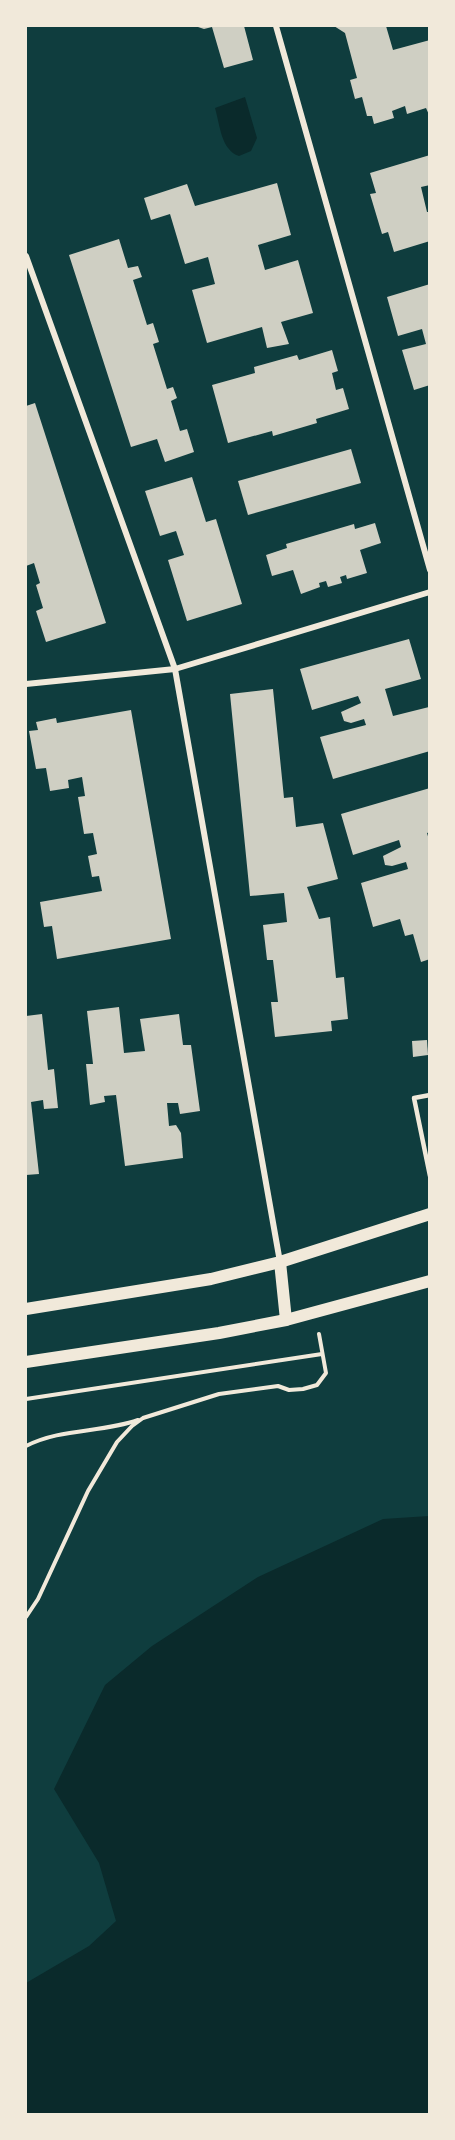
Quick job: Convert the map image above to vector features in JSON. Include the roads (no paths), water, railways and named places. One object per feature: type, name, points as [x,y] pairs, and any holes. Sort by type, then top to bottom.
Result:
[{"type":"main road","points":[[26,1309],[211,1279],[280,1262],[429,1214]]},
{"type":"main road","points":[[280,1262],[286,1320]]},
{"type":"main road","points":[[26,1362],[219,1333],[286,1320],[429,1281]]},
{"type":"street","points":[[276,26],[429,570]]},
{"type":"street","points":[[26,256],[175,669],[280,1262]]},
{"type":"street","points":[[26,684],[175,669],[429,592]]},
{"type":"lane","points":[[429,1095],[414,1098],[429,1176]]},
{"type":"water","points":[[245,97],[257,138],[251,151],[239,156],[233,153],[225,143],[215,108]]},
{"type":"water","points":[[429,1516],[429,2114],[26,2114],[26,1983],[89,1946],[116,1921],[99,1863],[54,1789],[105,1685],[152,1646],[258,1577],[383,1519]]}]
